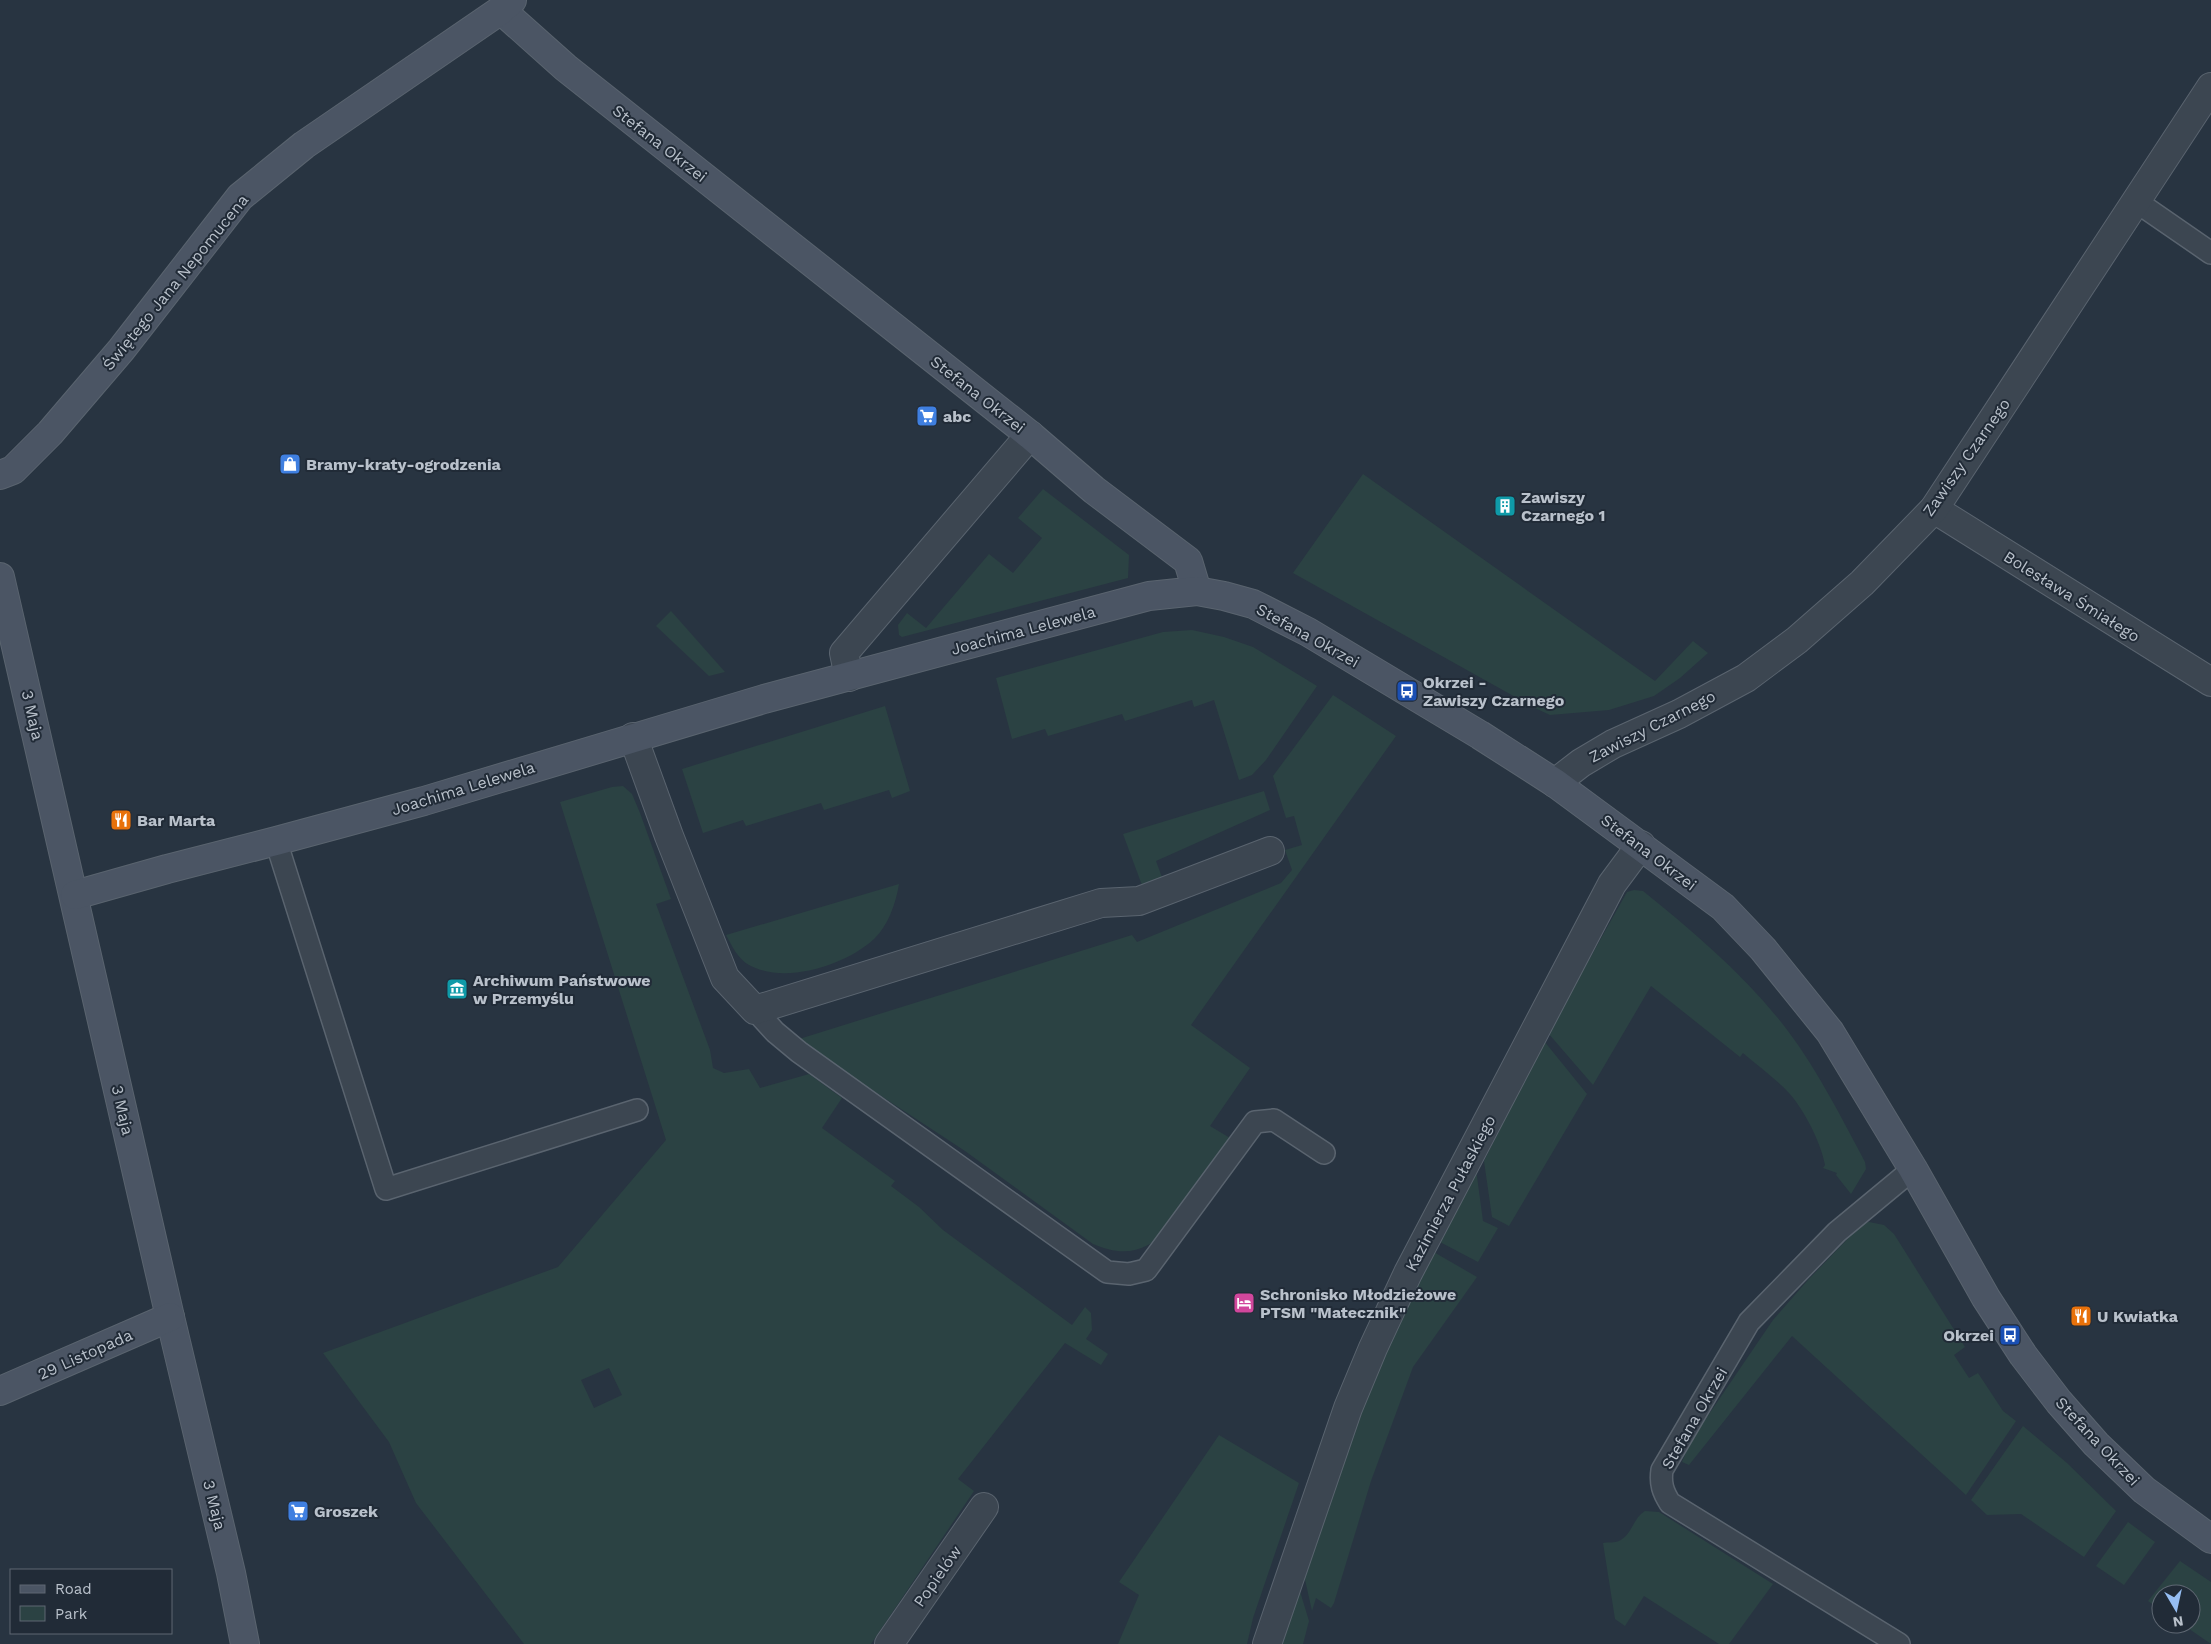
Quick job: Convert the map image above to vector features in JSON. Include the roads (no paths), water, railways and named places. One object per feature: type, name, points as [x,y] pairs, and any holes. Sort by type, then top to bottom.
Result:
[{"type":"street","name":"Stefana Okrzei","points":[[507,5],[566,68],[1030,435],[1094,490],[1188,561],[1197,591],[1253,604],[1308,632],[1480,734],[1555,783],[1723,907],[1764,949],[1830,1032],[1913,1169],[1986,1298],[2023,1355],[2059,1402],[2096,1444],[2144,1490],[2211,1540]]},
{"type":"street","name":"Świętego Jana Nepomucena","points":[[0,475],[13,470],[50,433],[121,350],[240,198],[304,145],[507,5]]},
{"type":"street","name":"Zawiszy Czarnego","points":[[1555,783],[1581,763],[1613,744],[1679,714],[1746,678],[1797,640],[1862,583],[1934,509],[2211,87]]},
{"type":"street","points":[[849,677],[844,653],[1030,435]]},
{"type":"street","name":"Bolesława Śmiałego","points":[[1934,509],[2211,682]]},
{"type":"street","name":"3 Maja","points":[[0,577],[75,895],[170,1318],[231,1573],[246,1644]]},
{"type":"street","name":"Joachima Lelewela","points":[[75,895],[167,868],[276,841],[424,800],[633,737],[849,677],[1149,596],[1197,591]]},
{"type":"street","points":[[633,737],[669,836],[725,978],[755,1010],[1101,903],[1139,901],[1270,850]]},
{"type":"street","name":"Kazimierza Pułaskiego","points":[[1266,1644],[1344,1417],[1373,1348],[1408,1273],[1612,884],[1641,845]]},
{"type":"street","name":"29 Listopada","points":[[0,1391],[170,1318]]},
{"type":"street","name":"Popielów","points":[[890,1644],[984,1507]]},
{"type":"lane","points":[[2137,202],[2211,253]]},
{"type":"lane","points":[[276,841],[386,1188],[637,1110]]},
{"type":"lane","points":[[755,1010],[775,1032],[799,1052],[1107,1272],[1129,1274],[1146,1270],[1255,1122],[1274,1120],[1324,1153]]},
{"type":"lane","name":"Stefana Okrzei","points":[[1899,1644],[1670,1503],[1664,1494],[1660,1482],[1662,1470],[1749,1322],[1837,1232],[1913,1169]]},
{"type":"place","name":"abc","points":[[927,416]]},
{"type":"place","name":"Bramy-kraty-ogrodzenia","points":[[290,464]]},
{"type":"place","name":"Zawiszy Czarnego 1","points":[[1505,506]]},
{"type":"place","name":"Okrzei - Zawiszy Czarnego","points":[[1407,691]]},
{"type":"place","name":"Bar Marta","points":[[121,820]]},
{"type":"place","name":"Archiwum Państwowe w Przemyślu","points":[[457,989]]},
{"type":"place","name":"Schronisko Młodzieżowe PTSM \"Matecznik\"","points":[[1244,1303]]},
{"type":"place","name":"U Kwiatka","points":[[2081,1316]]},
{"type":"place","name":"Okrzei","points":[[2010,1335]]},
{"type":"place","name":"Groszek","points":[[298,1511]]}]
